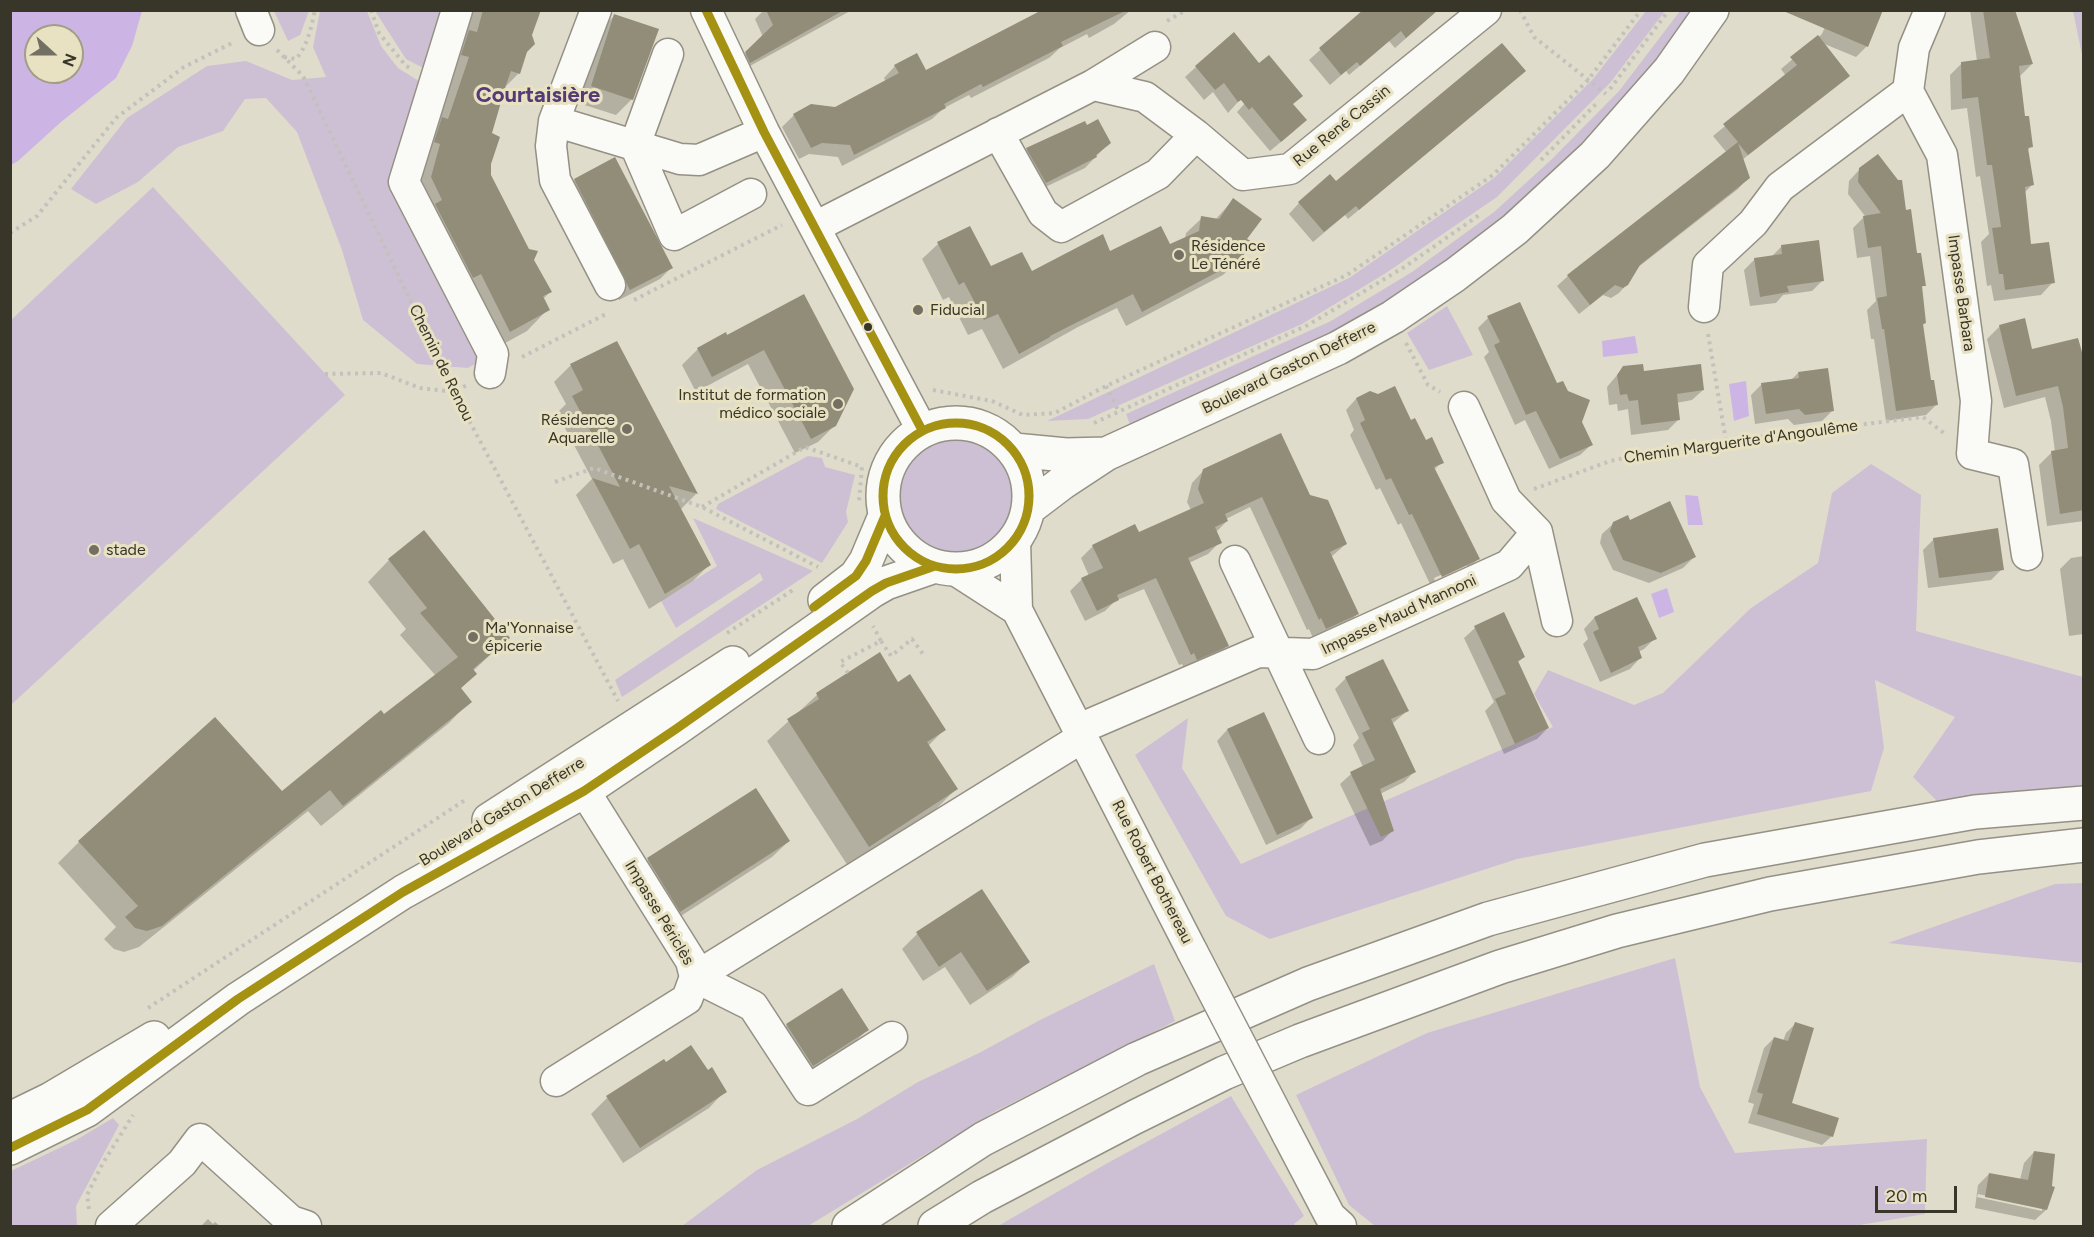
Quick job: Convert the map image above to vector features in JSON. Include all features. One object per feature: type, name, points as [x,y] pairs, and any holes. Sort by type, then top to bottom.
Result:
[{"type":"main road","name":"Boulevard Gaston Defferre","points":[[1029,508],[1106,454],[1338,348],[1393,317],[1455,275],[1515,229],[1595,156],[1669,71],[1712,10]]},
{"type":"main road","points":[[961,422],[981,426],[999,435],[1014,450],[1027,475],[1030,492],[1029,508],[1024,525],[1015,541],[998,556],[977,566],[945,568],[918,559],[904,548],[872,513],[882,491],[888,466],[902,445],[922,430],[941,423],[961,422]]},
{"type":"main road","name":"Boulevard Gaston Defferre","points":[[1014,450],[1066,455],[1106,454]]},
{"type":"main road","name":"Boulevard Gaston Defferre","points":[[10,1119],[51,1099],[141,1047],[349,909],[718,673],[845,586],[856,576],[866,561],[872,513]]},
{"type":"main road","name":"Boulevard Gaston Defferre","points":[[10,1148],[87,1110],[238,999],[403,892],[584,791],[872,591],[886,583],[945,568]]},
{"type":"main road","points":[[849,1227],[983,1139],[1137,1059],[1308,984],[1488,919],[1705,860],[1975,812],[2084,803]]},
{"type":"main road","points":[[935,1227],[982,1197],[1224,1073],[1300,1041],[1500,967],[1617,931],[1770,894],[1978,857],[2084,845]]},
{"type":"street","points":[[457,10],[404,182],[493,354],[490,374]]},
{"type":"street","points":[[596,10],[554,121],[551,146],[555,180],[610,285]]},
{"type":"street","points":[[706,10],[765,132],[922,430]]},
{"type":"street","name":"Rue René Cassin","points":[[1093,85],[1145,97],[1196,135],[1243,175],[1290,169],[1486,10]]},
{"type":"street","points":[[1704,307],[1707,265],[1753,224],[1780,187],[1908,91],[1914,48],[1929,10]]},
{"type":"street","points":[[815,227],[1093,85],[1155,47]]},
{"type":"street","points":[[668,54],[635,145],[674,234],[751,194]]},
{"type":"street","name":"Impasse Barbara","points":[[1908,91],[1942,155],[1976,402],[1972,454]]},
{"type":"street","points":[[554,121],[680,159],[699,160],[765,132]]},
{"type":"street","points":[[998,133],[1043,213],[1061,227],[1158,174],[1196,135]]},
{"type":"street","points":[[1464,407],[1506,500],[1537,532],[1557,621]]},
{"type":"street","points":[[1972,454],[2013,464],[2027,555]]},
{"type":"street","name":"Impasse Maud Mannoni","points":[[695,977],[1081,733],[1258,652],[1313,654],[1509,565],[1537,532]]},
{"type":"street","name":"Rue Robert Bothereau","points":[[1015,541],[1017,610],[1330,1216],[1341,1227]]},
{"type":"street","points":[[1235,561],[1319,739]]},
{"type":"street","name":"Rue Robert Bothereau","points":[[945,568],[1017,610]]},
{"type":"street","name":"Boulevard Gaston Defferre","points":[[584,791],[577,779],[687,706],[718,673]]},
{"type":"street","name":"Impasse Périclès","points":[[556,1081],[687,999],[695,977],[691,961],[584,791]]},
{"type":"street","points":[[695,977],[753,1006],[808,1090],[892,1037]]},
{"type":"street","points":[[10,1135],[40,1121],[51,1099]]},
{"type":"street","points":[[100,1221],[182,1163],[200,1139],[291,1221],[306,1227]]},
{"type":"path","points":[[283,57],[296,59],[301,53],[309,36],[315,10]]},
{"type":"path","points":[[370,10],[379,33],[406,66],[436,80]]},
{"type":"path","points":[[1520,10],[1534,38],[1606,94]]},
{"type":"path","points":[[1023,415],[1055,413],[1106,386],[1347,275],[1493,175],[1588,80],[1641,10]]},
{"type":"path","points":[[1539,162],[1606,94],[1669,10]]},
{"type":"path","points":[[10,232],[37,216],[117,118],[184,67],[255,20]]},
{"type":"path","name":"Chemin de Renou","points":[[255,20],[283,57],[303,76],[454,392],[618,701]]},
{"type":"path","points":[[1084,424],[1094,423],[1308,325],[1406,266],[1488,209]]},
{"type":"path","points":[[1704,307],[1726,441]]},
{"type":"path","points":[[1393,317],[1428,384],[1464,407]]},
{"type":"path","points":[[325,374],[381,373],[420,388],[454,392]]},
{"type":"path","points":[[929,388],[937,392],[992,401],[1030,420]]},
{"type":"path","name":"Chemin Marguerite d'Angoulême","points":[[1506,500],[1610,461],[1726,441],[1923,417],[1972,454]]},
{"type":"path","points":[[702,507],[805,447],[862,468],[872,513]]},
{"type":"path","points":[[555,482],[594,468],[702,507],[824,570],[817,575]]},
{"type":"path","points":[[724,634],[801,585]]},
{"type":"path","points":[[881,641],[891,656],[912,639],[923,654]]},
{"type":"path","points":[[608,708],[628,695]]},
{"type":"path","points":[[142,1011],[468,798]]},
{"type":"path","points":[[100,1221],[87,1196],[103,1163],[134,1114]]},
{"type":"shaded area","points":[[11,10],[142,11],[132,46],[116,78],[61,122],[11,165]]},
{"type":"shaded area","points":[[274,11],[309,11],[300,35],[288,41]]},
{"type":"shaded area","points":[[320,11],[367,11],[381,46],[398,68],[427,86],[396,185],[482,360],[468,368],[417,364],[363,320],[342,250],[297,132],[266,98],[245,99],[223,131],[178,147],[138,182],[96,204],[71,189],[127,118],[207,66],[246,61],[292,80],[326,77],[313,47]]},
{"type":"shaded area","points":[[375,11],[451,11],[431,72],[406,59]]},
{"type":"shaded area","points":[[1646,11],[1665,11],[1610,83],[1497,197],[1386,273],[1302,324],[1088,419],[1047,421],[1349,278],[1494,178],[1593,79]]},
{"type":"shaded area","points":[[1680,11],[1696,11],[1657,64],[1588,143],[1515,210],[1444,266],[1366,315],[1231,382],[1131,427],[1126,414],[1331,321],[1412,272],[1494,212],[1552,159],[1619,91]]},
{"type":"shaded area","points":[[2073,11],[2083,11],[2083,60]]},
{"type":"shaded area","name":"stade","points":[[153,187],[345,395],[11,705],[11,320]]},
{"type":"shaded area","points":[[1447,306],[1473,355],[1429,370],[1407,333]]},
{"type":"shaded area","points":[[1635,336],[1638,353],[1603,357],[1602,341]]},
{"type":"shaded area","points":[[1746,381],[1749,416],[1734,421],[1729,384]]},
{"type":"shaded area","points":[[954,437],[976,441],[995,454],[1008,473],[1012,495],[1008,517],[995,536],[976,549],[954,553],[932,549],[913,536],[900,517],[896,495],[900,473],[913,454],[932,441]]},
{"type":"shaded area","points":[[808,456],[822,458],[825,467],[855,475],[846,512],[848,522],[822,563],[716,509],[718,504]]},
{"type":"shaded area","points":[[1871,464],[1921,495],[1916,631],[2083,677],[2083,785],[1938,802],[1913,777],[1955,717],[1875,680],[1884,748],[1871,791],[1517,859],[1270,939],[1226,916],[1135,755],[1188,718],[1182,768],[1241,864],[1553,727],[1534,694],[1548,670],[1634,705],[1663,693],[1751,608],[1818,563],[1832,493]]},
{"type":"shaded area","points":[[1685,495],[1698,496],[1703,525],[1688,525]]},
{"type":"shaded area","points":[[693,518],[813,571],[622,697],[615,680],[763,580],[760,573],[676,628],[661,601],[717,566]]},
{"type":"shaded area","points":[[1667,588],[1674,612],[1659,618],[1651,594]]},
{"type":"shaded area","points":[[2083,883],[2083,963],[1888,943],[2055,884]]},
{"type":"shaded area","points":[[1675,958],[1700,1087],[1735,1153],[1927,1139],[1925,1214],[1854,1226],[1375,1226],[1349,1205],[1296,1095],[1427,1033]]},
{"type":"shaded area","points":[[1154,964],[1175,1021],[996,1111],[808,1226],[682,1226],[757,1170],[857,1119],[918,1082]]},
{"type":"shaded area","points":[[1231,1096],[1304,1216],[1294,1224],[1296,1226],[998,1226],[1104,1165]]},
{"type":"shaded area","points":[[113,1118],[119,1125],[76,1206],[77,1226],[11,1226],[11,1171],[76,1140]]},
{"type":"building","points":[[483,10],[541,10],[532,35],[535,44],[527,52],[520,74],[511,71],[506,85],[492,133],[500,137],[491,164],[491,175],[529,249],[538,251],[534,260],[552,292],[543,296],[550,310],[510,332],[481,274],[473,278],[435,204],[442,200],[431,177],[440,144],[434,142],[442,117],[448,119],[469,57],[461,55],[469,30],[477,32]]},
{"type":"building","points":[[766,10],[844,10],[750,63],[745,52],[773,25]]},
{"type":"building","points":[[1042,10],[1127,10],[1061,42],[1063,46],[983,87],[981,84],[944,104],[946,108],[854,155],[850,145],[822,143],[811,148],[793,114],[811,104],[835,107],[899,73],[894,65],[917,53],[926,70]]},
{"type":"building","points":[[1363,10],[1438,10],[1406,38],[1401,31],[1360,66],[1357,62],[1341,75],[1319,48]]},
{"type":"building","points":[[1781,10],[1883,10],[1868,47]]},
{"type":"building","points":[[1983,10],[2015,10],[2033,64],[2019,66],[2025,116],[2029,116],[2033,147],[2028,148],[2034,185],[2025,187],[2031,244],[2049,242],[2055,283],[2005,290],[2003,274],[1999,274],[1992,228],[2001,227],[1992,165],[1987,165],[1978,97],[1962,99],[1961,62],[1990,58]]},
{"type":"building","points":[[614,14],[659,29],[633,100],[591,86]]},
{"type":"building","points":[[1234,32],[1259,63],[1269,55],[1303,96],[1293,104],[1307,120],[1281,142],[1252,107],[1249,110],[1241,100],[1238,102],[1224,83],[1215,90],[1195,66]]},
{"type":"building","points":[[1818,35],[1850,76],[1748,155],[1738,143],[1750,178],[1640,265],[1628,285],[1623,288],[1615,285],[1590,305],[1567,275],[1738,142],[1723,124],[1797,65],[1790,57]]},
{"type":"building","points":[[1502,43],[1526,71],[1359,210],[1356,206],[1324,232],[1298,202],[1330,174],[1336,181]]},
{"type":"building","points":[[1098,119],[1111,143],[1096,155],[1097,157],[1046,183],[1026,148],[1085,121],[1087,125]]},
{"type":"building","points":[[1878,154],[1898,180],[1902,180],[1906,210],[1911,209],[1917,253],[1921,253],[1926,286],[1922,286],[1926,323],[1923,324],[1931,380],[1934,380],[1938,405],[1896,411],[1877,298],[1887,296],[1881,246],[1868,248],[1863,216],[1881,213],[1858,182],[1859,168]]},
{"type":"building","points":[[615,157],[673,268],[630,290],[574,179]]},
{"type":"building","points":[[1233,198],[1262,219],[1247,239],[1253,242],[1240,260],[1142,312],[1133,294],[1019,354],[998,314],[984,320],[964,282],[959,285],[937,242],[970,226],[991,266],[1022,252],[1032,271],[1103,234],[1110,251],[1161,226],[1170,244],[1199,231],[1201,216],[1219,219]]},
{"type":"building","points":[[1819,240],[1824,281],[1787,286],[1789,292],[1760,297],[1754,258],[1782,254],[1781,245]]},
{"type":"building","points":[[804,294],[854,389],[836,426],[811,439],[764,350],[712,377],[697,348],[726,332],[727,335]]},
{"type":"building","points":[[1520,302],[1557,383],[1563,381],[1568,391],[1590,400],[1582,422],[1593,445],[1560,459],[1536,411],[1526,415],[1494,345],[1500,342],[1487,316]]},
{"type":"building","points":[[2025,318],[2032,349],[2078,338],[2084,359],[2084,510],[2060,514],[2051,451],[2068,448],[2058,386],[2016,396],[1999,325]]},
{"type":"building","points":[[617,341],[698,494],[669,486],[711,565],[665,594],[639,544],[630,549],[592,478],[620,487],[572,396],[583,390],[570,364]]},
{"type":"building","points":[[1643,364],[1644,371],[1701,364],[1704,390],[1677,394],[1680,420],[1641,425],[1638,400],[1629,401],[1627,394],[1620,395],[1617,375],[1623,366]]},
{"type":"building","points":[[1828,368],[1834,411],[1805,415],[1799,409],[1766,414],[1761,383],[1799,378],[1798,372]]},
{"type":"building","points":[[1395,386],[1411,420],[1415,418],[1426,440],[1432,437],[1444,463],[1434,467],[1480,559],[1442,577],[1412,514],[1409,515],[1391,478],[1386,480],[1360,423],[1365,420],[1356,398],[1370,391],[1378,394]]},
{"type":"building","points":[[1281,433],[1310,495],[1328,500],[1347,544],[1330,552],[1359,614],[1326,629],[1321,618],[1319,620],[1262,497],[1225,514],[1228,521],[1215,527],[1222,543],[1188,558],[1229,646],[1197,660],[1194,653],[1191,655],[1156,578],[1117,595],[1119,600],[1097,611],[1081,578],[1103,568],[1092,545],[1135,524],[1139,532],[1204,503],[1198,489],[1203,469]]},
{"type":"building","points":[[1670,501],[1696,557],[1661,573],[1623,560],[1610,531],[1613,522],[1628,515],[1630,520]]},
{"type":"building","points":[[1998,528],[2004,570],[1939,578],[1933,538]]},
{"type":"building","points":[[424,530],[510,638],[473,669],[477,674],[461,688],[472,702],[343,806],[330,790],[162,926],[147,931],[135,928],[125,917],[138,906],[78,841],[215,717],[282,791],[381,710],[384,714],[458,657],[420,613],[427,608],[388,559]]},
{"type":"building","points":[[1637,597],[1657,639],[1638,647],[1642,658],[1611,673],[1593,632],[1599,629],[1594,617]]},
{"type":"building","points":[[1504,612],[1525,657],[1518,661],[1549,728],[1515,744],[1495,699],[1506,694],[1474,626]]},
{"type":"building","points":[[880,652],[898,682],[910,674],[946,730],[927,742],[958,789],[869,847],[787,719],[819,699],[816,693]]},
{"type":"building","points":[[1383,659],[1409,711],[1391,719],[1416,772],[1380,789],[1394,831],[1381,837],[1350,772],[1375,760],[1362,733],[1370,729],[1345,677]]},
{"type":"building","points":[[1264,712],[1313,818],[1277,835],[1227,729]]},
{"type":"building","points":[[756,788],[790,841],[680,912],[647,858]]},
{"type":"building","points":[[982,889],[1030,962],[987,991],[961,952],[939,967],[916,932]]},
{"type":"building","points":[[842,988],[869,1030],[813,1066],[786,1024]]},
{"type":"building","points":[[1795,1022],[1814,1028],[1792,1103],[1839,1118],[1833,1137],[1757,1114],[1763,1094],[1757,1092],[1774,1037],[1788,1041]]},
{"type":"building","points":[[691,1045],[708,1070],[712,1067],[727,1092],[640,1148],[606,1096],[664,1059],[666,1062]]},
{"type":"building","points":[[2034,1151],[2055,1154],[2052,1186],[2055,1187],[2047,1210],[1985,1197],[1989,1173],[2028,1180]]},
{"type":"transit line","points":[[706,10],[764,132],[922,430]]},
{"type":"transit line","points":[[956,423],[984,428],[1008,444],[1024,468],[1029,496],[1024,524],[1008,548],[984,564],[956,569],[928,564],[904,548],[888,524],[883,496],[888,468],[904,444],[928,428],[956,423]]},
{"type":"transit line","points":[[814,607],[856,576],[866,561],[885,516]]},
{"type":"transit line","points":[[10,1148],[87,1110],[238,999],[403,892],[584,791],[872,591],[886,583],[935,566]]},
{"type":"place","name":"Résidence Le Ténéré","points":[[1179,255]]},
{"type":"place","name":"Fiducial","points":[[918,310]]},
{"type":"place","name":"Institut de formation médico sociale","points":[[838,404]]},
{"type":"place","name":"Résidence Aquarelle","points":[[627,429]]},
{"type":"place","name":"stade","points":[[94,550]]},
{"type":"place","name":"Ma'Yonnaise épicerie","points":[[473,637]]},
{"type":"district","name":"Courtaisière","points":[[538,96]]}]
